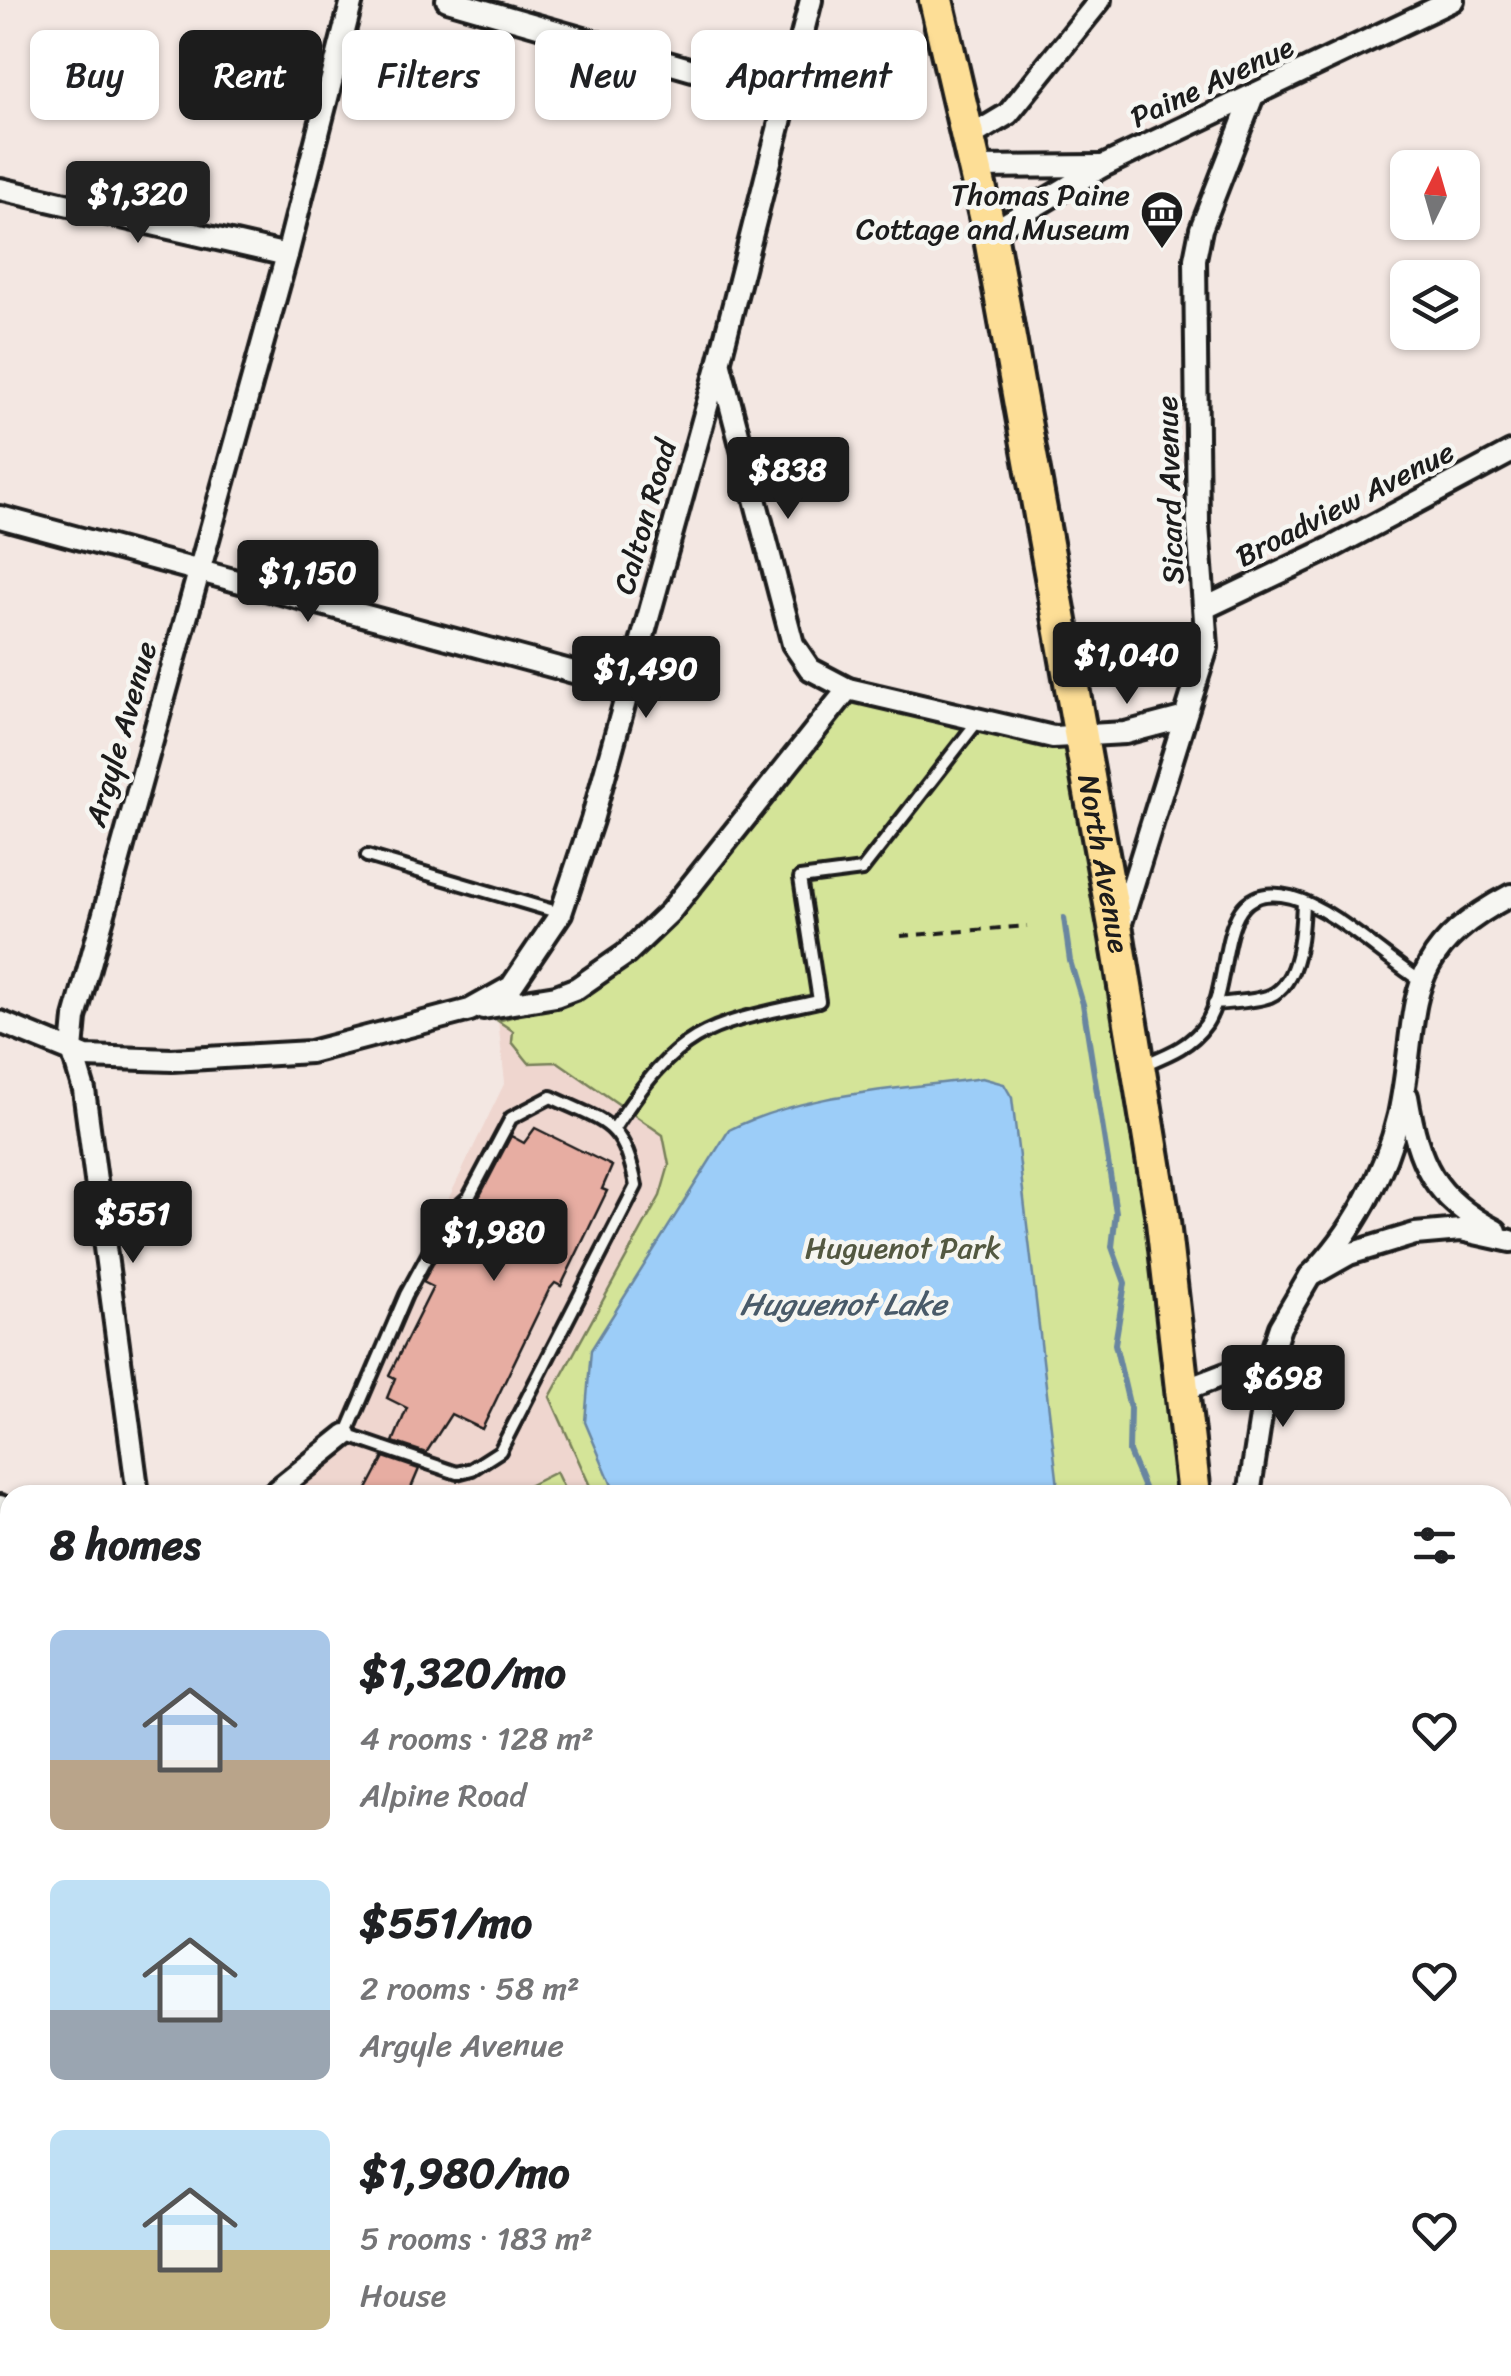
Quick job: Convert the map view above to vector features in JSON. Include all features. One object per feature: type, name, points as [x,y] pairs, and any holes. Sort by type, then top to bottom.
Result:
[{"type":"main road","name":"North Avenue","points":[[936,0],[990,234],[1117,936],[1162,1213],[1193,1485]]},
{"type":"street","name":"Argyle Avenue","points":[[137,1485],[84,1090],[72,1050],[74,1018],[287,255],[352,0]]},
{"type":"street","points":[[446,0],[691,70]]},
{"type":"street","name":"Calton Road","points":[[803,30],[811,0]]},
{"type":"street","points":[[971,152],[1008,114],[1100,0]]},
{"type":"street","name":"Paine Avenue","points":[[990,234],[1104,166],[1453,0]]},
{"type":"street","name":"Sicard Avenue","points":[[1117,936],[1182,718],[1204,668],[1195,259],[1201,229],[1252,98]]},
{"type":"street","name":"Calton Road","points":[[0,1022],[86,1057],[126,1060],[310,1052],[470,1010],[511,987],[561,913],[719,363],[778,120]]},
{"type":"street","name":"Paine Avenue","points":[[971,152],[1104,166]]},
{"type":"street","points":[[0,189],[287,255]]},
{"type":"street","points":[[719,363],[793,644],[810,670],[848,689],[976,722],[1054,737],[1125,733],[1182,718]]},
{"type":"street","name":"Broadview Avenue","points":[[1205,608],[1330,549],[1511,452]]},
{"type":"street","points":[[0,517],[629,687]]},
{"type":"street","points":[[470,1010],[556,996],[578,988],[626,954],[670,912],[848,689]]},
{"type":"street","points":[[1251,1485],[1270,1357],[1310,1276],[1328,1258],[1359,1211],[1383,1161],[1399,1112],[1406,1044],[1420,981],[1454,934],[1481,911],[1511,895]]},
{"type":"street","points":[[1404,1079],[1414,1141],[1426,1171],[1472,1218],[1511,1240]]},
{"type":"street","points":[[1310,1276],[1349,1254],[1415,1234],[1462,1230],[1511,1240]]},
{"type":"street","points":[[1180,1392],[1270,1357]]},
{"type":"street","points":[[284,1485],[346,1436]]},
{"type":"lane","points":[[615,1127],[645,1081],[683,1042],[728,1020],[819,1001],[800,878],[862,870],[976,722]]},
{"type":"lane","points":[[366,856],[561,913]]},
{"type":"lane","points":[[1137,1068],[1183,1048],[1206,1024],[1224,982],[1231,926],[1240,906],[1262,896],[1303,902],[1420,981]]},
{"type":"lane","points":[[1214,1004],[1270,996],[1287,983],[1302,925],[1303,902]]},
{"type":"lane","points":[[551,1097],[615,1127],[630,1158],[636,1186],[500,1451],[472,1470],[457,1472],[346,1436],[406,1296],[450,1214],[469,1197],[511,1118],[551,1097]]},
{"type":"path","points":[[900,936],[1028,926]]},
{"type":"shaded area","points":[[498,1021],[663,1135],[669,1165],[660,1196],[550,1397],[590,1485],[272,1485],[339,1425],[505,1082]]},
{"type":"green space","name":"Huguenot Park","points":[[851,698],[1073,750],[1197,1485],[590,1485],[550,1397],[660,1196],[669,1165],[663,1135],[558,1062],[529,1063],[512,1042],[513,1031],[498,1021],[557,1003],[655,940]]},
{"type":"green space","points":[[556,1472],[562,1485],[530,1485]]},
{"type":"water","name":"Huguenot Lake","points":[[982,1078],[1004,1084],[1012,1098],[1058,1485],[612,1485],[585,1422],[591,1350],[729,1130],[758,1117],[820,1100]]},
{"type":"building","points":[[535,1128],[612,1166],[602,1189],[607,1191],[561,1286],[555,1283],[549,1290],[482,1429],[451,1414],[426,1453],[393,1442],[407,1408],[387,1398],[395,1378],[389,1375],[433,1287],[423,1282],[454,1226],[462,1230],[511,1136],[524,1143]]},
{"type":"building","points":[[384,1457],[419,1469],[412,1485],[369,1485]]},
{"type":"waterway","points":[[1064,918],[1070,961],[1083,1004],[1116,1212],[1112,1247],[1125,1283],[1115,1344],[1130,1408],[1129,1452],[1143,1485]]},
{"type":"place","name":"Thomas Paine Cottage and Museum","points":[[1162,250]]}]
